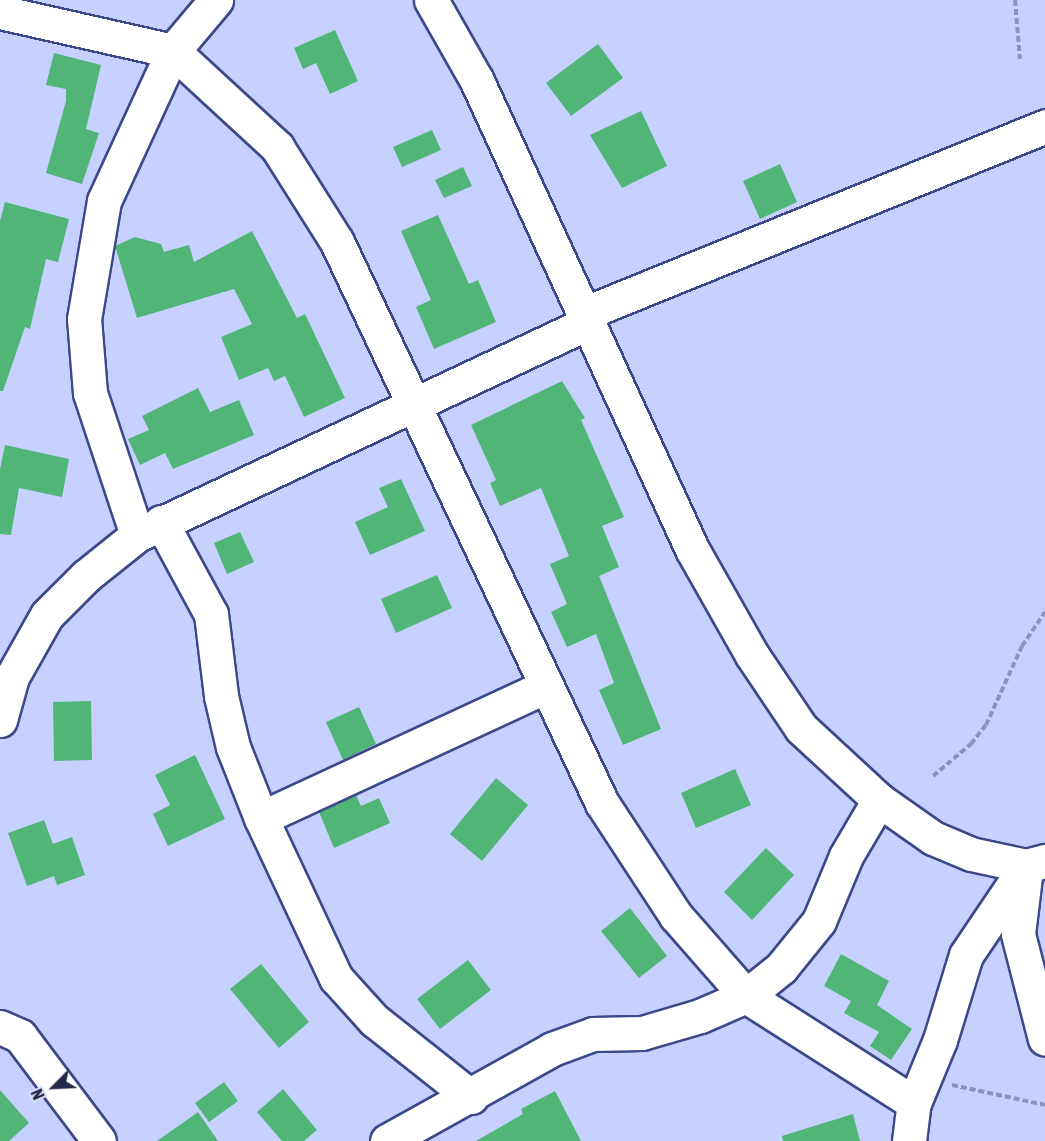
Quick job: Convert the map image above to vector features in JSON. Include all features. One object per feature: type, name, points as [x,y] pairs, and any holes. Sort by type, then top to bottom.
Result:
[{"type":"street","points":[[216,0],[173,51],[104,201],[84,319],[90,393],[149,528],[212,614],[221,696],[233,747],[261,818],[336,978],[374,1020],[471,1097]]},
{"type":"street","points":[[440,2],[692,549],[752,655],[801,728],[879,800],[933,838],[971,854],[1036,863]]},
{"type":"street","points":[[0,12],[173,51],[277,147],[307,190],[337,242],[545,687],[602,803],[676,916],[746,996],[919,1090]]},
{"type":"street","points":[[0,720],[6,677],[47,615],[86,576],[149,528],[414,405],[585,318],[1045,126]]},
{"type":"street","points":[[261,818],[545,687]]},
{"type":"street","points":[[387,1141],[471,1097],[552,1049],[593,1034],[642,1033],[700,1016],[746,996],[781,968],[819,921],[846,856],[879,800]]},
{"type":"street","points":[[1036,863],[1018,934],[1045,1039]]},
{"type":"street","points":[[909,1141],[919,1090],[966,955],[993,910],[1036,863]]},
{"type":"street","points":[[0,1027],[20,1036],[41,1060],[99,1141]]},
{"type":"path","points":[[1014,0],[1020,59]]},
{"type":"path","points":[[933,776],[971,744],[986,725],[1022,646],[1045,612]]},
{"type":"path","points":[[919,1090],[1045,1105]]},
{"type":"building","points":[[335,30],[358,81],[330,94],[316,63],[303,69],[294,48]]},
{"type":"building","points":[[598,44],[623,78],[571,116],[546,83]]},
{"type":"building","points":[[54,53],[101,65],[86,129],[99,133],[82,184],[46,173],[66,101],[66,89],[46,85]]},
{"type":"building","points":[[641,111],[667,166],[622,188],[590,135]]},
{"type":"building","points":[[432,130],[441,150],[402,167],[393,147]]},
{"type":"building","points":[[780,164],[797,202],[760,219],[743,181]]},
{"type":"building","points":[[463,167],[472,186],[444,198],[435,180]]},
{"type":"building","points":[[5,202],[69,219],[58,262],[46,259],[30,329],[25,327],[3,391],[0,391],[0,221]]},
{"type":"building","points":[[438,215],[469,284],[478,280],[496,322],[434,349],[416,307],[431,300],[401,231]]},
{"type":"building","points":[[252,231],[297,318],[305,314],[345,398],[304,417],[285,376],[274,381],[268,368],[239,380],[221,337],[252,324],[234,289],[137,318],[115,246],[135,237],[161,244],[164,252],[189,245],[194,262]]},
{"type":"building","points":[[562,381],[585,418],[581,420],[624,517],[602,526],[619,567],[599,576],[661,729],[623,745],[599,690],[614,683],[596,634],[567,647],[551,612],[567,604],[550,564],[569,556],[541,488],[500,506],[490,483],[496,480],[471,425]]},
{"type":"building","points":[[198,388],[210,412],[239,400],[254,435],[173,469],[165,453],[140,465],[128,439],[149,430],[142,416]]},
{"type":"building","points":[[5,445],[69,459],[62,497],[19,488],[11,535],[0,534],[0,469]]},
{"type":"building","points":[[401,479],[425,531],[370,555],[355,522],[388,507],[379,488]]},
{"type":"building","points":[[240,532],[254,562],[227,574],[214,543]]},
{"type":"building","points":[[437,575],[452,608],[396,633],[381,599]]},
{"type":"building","points":[[91,701],[92,760],[54,761],[53,702]]},
{"type":"building","points":[[359,707],[376,744],[343,760],[326,722]]},
{"type":"building","points":[[195,755],[225,819],[168,846],[153,814],[170,805],[155,775]]},
{"type":"building","points":[[735,769],[751,805],[696,828],[681,793]]},
{"type":"building","points":[[496,778],[528,805],[482,861],[450,834]]},
{"type":"building","points":[[356,795],[361,806],[379,798],[390,823],[334,848],[319,812]]},
{"type":"building","points":[[44,820],[53,844],[72,837],[85,875],[57,885],[54,876],[27,886],[8,833]]},
{"type":"building","points":[[766,848],[794,875],[752,920],[724,892]]},
{"type":"building","points":[[630,908],[667,956],[639,978],[601,931]]},
{"type":"building","points":[[841,954],[889,981],[877,1005],[912,1029],[891,1060],[870,1046],[879,1032],[844,1013],[851,1001],[824,986]]},
{"type":"building","points":[[468,960],[491,990],[440,1029],[417,999]]},
{"type":"building","points":[[261,964],[309,1022],[279,1048],[230,989]]},
{"type":"building","points":[[224,1082],[238,1101],[209,1122],[195,1103]]},
{"type":"building","points":[[283,1089],[317,1130],[304,1141],[282,1141],[257,1112]]},
{"type":"building","points":[[0,1090],[29,1123],[9,1141],[0,1141]]},
{"type":"building","points":[[555,1091],[581,1141],[476,1141],[523,1114],[521,1109]]},
{"type":"building","points":[[198,1112],[218,1141],[157,1141]]},
{"type":"building","points":[[853,1114],[860,1141],[783,1141],[782,1136]]}]
